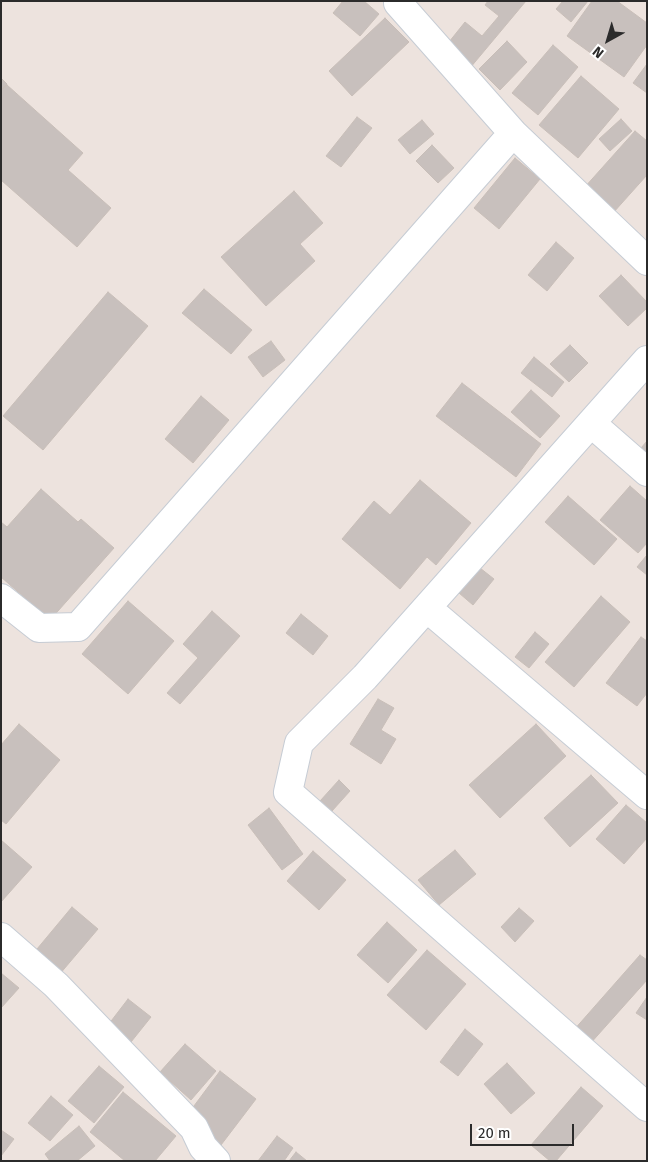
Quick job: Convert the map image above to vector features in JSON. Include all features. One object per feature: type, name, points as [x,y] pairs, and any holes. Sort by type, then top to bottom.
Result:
[{"type":"street","points":[[398,3],[513,133],[647,261]]},
{"type":"street","points":[[1,598],[39,628],[78,627],[513,133]]},
{"type":"street","points":[[647,360],[365,677],[299,744],[288,792],[647,1107]]},
{"type":"street","points":[[591,423],[647,472]]},
{"type":"street","points":[[427,608],[647,795]]},
{"type":"street","points":[[1,936],[56,985],[194,1128],[203,1147],[216,1161]]},
{"type":"building","points":[[343,1],[364,1],[379,14],[360,36],[333,13]]},
{"type":"building","points":[[488,1],[526,1],[470,68],[445,47],[465,22],[482,36],[499,16],[485,5]]},
{"type":"building","points":[[563,1],[588,1],[571,22],[556,9]]},
{"type":"building","points":[[592,1],[617,1],[647,23],[647,45],[624,77],[567,36]]},
{"type":"building","points":[[385,18],[409,42],[352,96],[329,71]]},
{"type":"building","points":[[507,41],[527,62],[500,90],[479,69]]},
{"type":"building","points":[[553,45],[578,67],[538,115],[512,93]]},
{"type":"building","points":[[647,64],[647,93],[633,83]]},
{"type":"building","points":[[581,76],[619,109],[578,158],[539,125]]},
{"type":"building","points":[[1,78],[7,84],[1,90]]},
{"type":"building","points":[[7,85],[83,153],[68,170],[111,208],[77,247],[1,180],[1,91]]},
{"type":"building","points":[[357,117],[372,128],[341,167],[326,156]]},
{"type":"building","points":[[621,119],[632,131],[610,151],[599,139]]},
{"type":"building","points":[[422,120],[434,134],[410,154],[398,140]]},
{"type":"building","points":[[635,131],[647,141],[647,175],[613,213],[584,188]]},
{"type":"building","points":[[432,145],[454,168],[438,183],[416,161]]},
{"type":"building","points":[[515,158],[540,179],[499,229],[474,208]]},
{"type":"building","points":[[294,191],[323,223],[300,244],[315,261],[266,306],[221,257]]},
{"type":"building","points":[[556,242],[574,258],[547,291],[528,275]]},
{"type":"building","points":[[621,275],[647,302],[647,308],[628,326],[599,296]]},
{"type":"building","points":[[204,289],[252,330],[231,354],[182,313]]},
{"type":"building","points":[[108,292],[148,326],[43,450],[3,416]]},
{"type":"building","points":[[271,341],[285,360],[263,377],[248,357]]},
{"type":"building","points":[[570,345],[588,363],[569,382],[550,364]]},
{"type":"building","points":[[534,357],[564,382],[552,397],[521,373]]},
{"type":"building","points":[[462,383],[541,444],[516,477],[436,416]]},
{"type":"building","points":[[531,390],[560,416],[540,438],[511,412]]},
{"type":"building","points":[[201,396],[229,420],[193,463],[165,439]]},
{"type":"building","points":[[647,441],[647,452],[641,448]]},
{"type":"building","points":[[420,480],[471,523],[436,565],[427,557],[400,589],[342,539],[374,501],[390,515]]},
{"type":"building","points":[[630,486],[647,501],[647,543],[638,553],[600,520]]},
{"type":"building","points":[[41,489],[78,522],[81,519],[114,548],[50,620],[1,577],[1,522],[7,527]]},
{"type":"building","points":[[568,496],[617,539],[594,565],[545,522]]},
{"type":"building","points":[[647,555],[647,575],[637,567]]},
{"type":"building","points":[[480,568],[494,579],[473,605],[459,593]]},
{"type":"building","points":[[601,596],[630,622],[574,687],[545,662]]},
{"type":"building","points":[[128,601],[174,641],[128,694],[82,654]]},
{"type":"building","points":[[212,611],[240,636],[180,704],[167,693],[198,658],[183,644]]},
{"type":"building","points":[[301,614],[328,636],[313,655],[286,633]]},
{"type":"building","points":[[535,632],[549,644],[529,668],[515,657]]},
{"type":"building","points":[[641,637],[647,641],[647,693],[637,706],[606,683]]},
{"type":"building","points":[[378,699],[394,708],[381,730],[396,739],[381,764],[350,744]]},
{"type":"building","points":[[19,724],[60,760],[6,824],[1,820],[1,745]]},
{"type":"building","points":[[536,724],[566,756],[500,818],[469,785]]},
{"type":"building","points":[[591,775],[618,803],[570,847],[544,818]]},
{"type":"building","points":[[339,780],[350,791],[323,821],[311,811]]},
{"type":"building","points":[[626,805],[647,823],[647,838],[624,864],[596,839]]},
{"type":"building","points":[[269,808],[303,854],[282,870],[248,825]]},
{"type":"building","points":[[1,840],[32,867],[1,902]]},
{"type":"building","points":[[455,850],[476,874],[439,905],[418,880]]},
{"type":"building","points":[[313,851],[346,880],[319,910],[287,881]]},
{"type":"building","points":[[72,907],[98,929],[53,982],[27,961]]},
{"type":"building","points":[[519,908],[534,921],[515,942],[501,927]]},
{"type":"building","points":[[387,922],[417,950],[388,983],[357,955]]},
{"type":"building","points":[[427,950],[466,984],[426,1030],[387,995]]},
{"type":"building","points":[[640,955],[647,960],[647,980],[589,1045],[573,1031]]},
{"type":"building","points":[[1,973],[19,988],[1,1008]]},
{"type":"building","points":[[647,997],[647,1020],[636,1013]]},
{"type":"building","points":[[128,999],[151,1017],[127,1047],[105,1029]]},
{"type":"building","points":[[465,1029],[483,1044],[458,1076],[440,1062]]},
{"type":"building","points":[[185,1044],[216,1071],[191,1100],[160,1072]]},
{"type":"building","points":[[507,1063],[535,1093],[511,1114],[484,1084]]},
{"type":"building","points":[[99,1066],[124,1087],[94,1123],[68,1101]]},
{"type":"building","points":[[220,1071],[256,1099],[221,1145],[185,1118]]},
{"type":"building","points":[[581,1087],[603,1106],[556,1161],[550,1161],[531,1145]]},
{"type":"building","points":[[123,1092],[176,1136],[155,1161],[125,1161],[90,1132]]},
{"type":"building","points":[[51,1096],[73,1115],[50,1141],[28,1123]]},
{"type":"building","points":[[79,1126],[95,1146],[77,1161],[50,1161],[45,1154]]},
{"type":"building","points":[[1,1130],[14,1139],[1,1156]]},
{"type":"building","points":[[277,1136],[293,1148],[284,1161],[258,1161]]},
{"type":"building","points":[[296,1152],[307,1161],[289,1161]]}]
